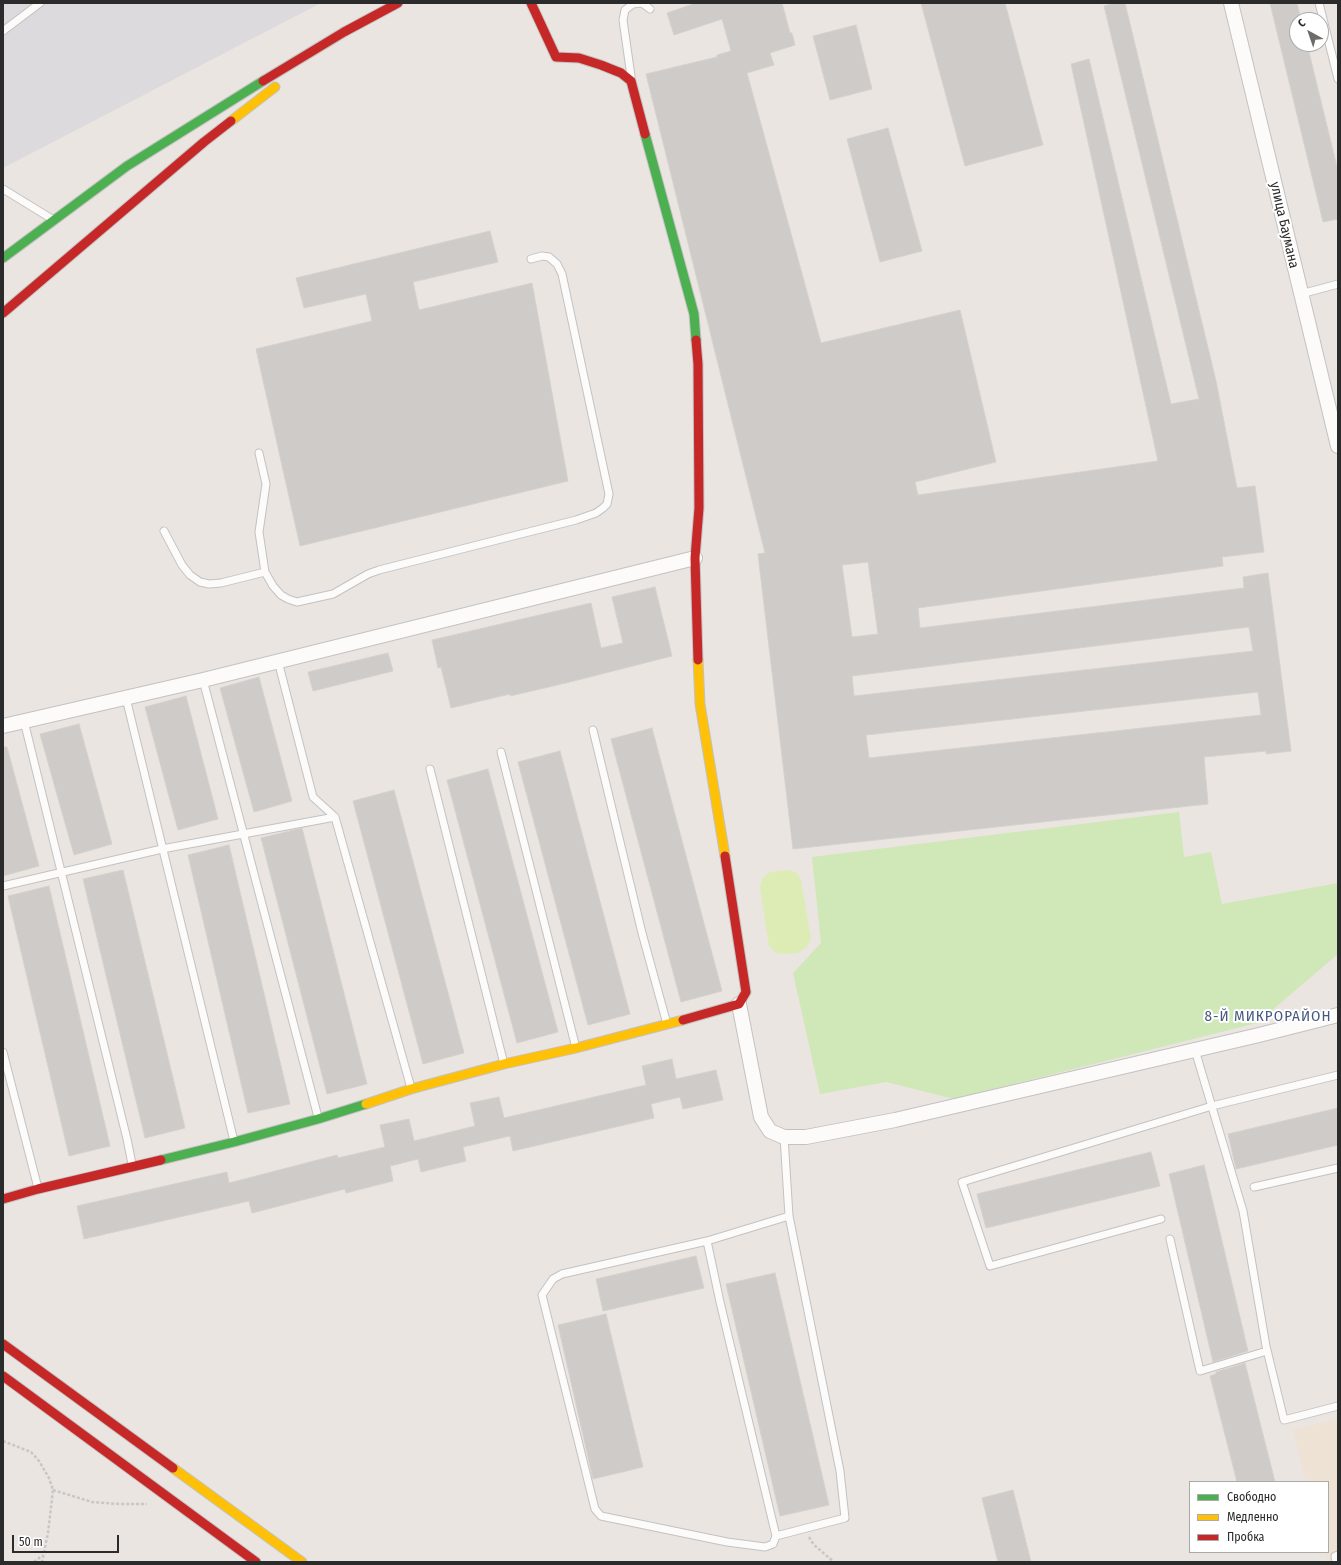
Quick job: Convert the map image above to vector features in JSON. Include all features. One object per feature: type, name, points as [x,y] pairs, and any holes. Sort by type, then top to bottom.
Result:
[{"type":"street","points":[[3,258],[127,166],[188,126],[344,32],[398,3]]},
{"type":"street","points":[[3,1199],[38,1189],[234,1142],[318,1119],[411,1089],[504,1064],[576,1048],[722,1010],[739,1004],[746,992],[740,946],[700,704],[695,558],[699,500],[698,364],[694,314],[631,81],[621,73],[579,58],[556,57],[531,3]]},
{"type":"street","name":"улица Баумана","points":[[1232,3],[1300,294],[1338,446]]},
{"type":"street","points":[[3,313],[204,142],[344,32]]},
{"type":"street","points":[[3,726],[203,680],[695,558]]},
{"type":"street","points":[[739,1004],[761,1117],[770,1131],[784,1137],[806,1138],[895,1120],[1338,1015]]},
{"type":"street","points":[[3,1344],[302,1562]]},
{"type":"street","points":[[3,1376],[256,1562]]},
{"type":"lane","points":[[3,31],[40,3]]},
{"type":"lane","points":[[631,81],[623,20],[625,10],[632,4],[642,3],[650,9]]},
{"type":"lane","points":[[1319,3],[1338,79]]},
{"type":"lane","points":[[3,190],[54,220]]},
{"type":"lane","points":[[259,453],[266,484],[259,532],[265,572],[273,586],[284,597],[297,602],[334,594],[373,571],[576,520],[596,513],[606,504],[609,494],[562,274],[557,264],[549,257],[542,256],[531,259]]},
{"type":"lane","points":[[1300,294],[1338,284]]},
{"type":"lane","points":[[164,531],[182,565],[190,575],[200,582],[208,584],[221,583],[265,572]]},
{"type":"lane","points":[[278,661],[313,797],[335,817],[411,1089]]},
{"type":"lane","points":[[203,680],[318,1119]]},
{"type":"lane","points":[[126,698],[234,1142]]},
{"type":"lane","points":[[24,721],[128,1139],[132,1166]]},
{"type":"lane","points":[[593,730],[642,933],[667,1024]]},
{"type":"lane","points":[[501,752],[576,1048]]},
{"type":"lane","points":[[430,769],[504,1064]]},
{"type":"lane","points":[[3,886],[162,849],[335,817]]},
{"type":"lane","points":[[1195,1050],[1243,1211],[1267,1352],[1284,1420],[1338,1406]]},
{"type":"lane","points":[[3,1052],[38,1189]]},
{"type":"lane","points":[[1161,1219],[990,1266],[962,1182],[1212,1106],[1338,1076]]},
{"type":"lane","points":[[776,1536],[845,1518],[840,1471],[789,1216],[784,1137]]},
{"type":"lane","points":[[1254,1187],[1338,1168]]},
{"type":"lane","points":[[707,1241],[720,1302],[776,1536],[773,1544],[765,1547],[727,1542],[601,1516],[595,1509],[542,1295],[553,1279],[562,1274],[707,1241],[789,1216]]},
{"type":"lane","points":[[1170,1239],[1200,1371],[1267,1352]]},
{"type":"lane","points":[[1336,1562],[1335,1556],[1338,1555]]},
{"type":"path","points":[[3,1441],[31,1452],[39,1461],[49,1478],[53,1490],[48,1533],[42,1562]]},
{"type":"path","points":[[53,1490],[92,1502],[119,1504],[173,1501]]},
{"type":"path","points":[[804,1528],[814,1545],[834,1562]]},
{"type":"path","points":[[34,1562],[43,1555]]},
{"type":"shaded area","points":[[3,3],[321,3],[3,168]]},
{"type":"shaded area","points":[[1338,1419],[1338,1562],[1327,1562],[1324,1553],[1329,1553],[1329,1481],[1306,1481],[1293,1430]]},
{"type":"green space","points":[[1179,812],[1184,857],[1211,852],[1222,904],[1338,883],[1338,954],[1257,1023],[954,1099],[886,1082],[820,1094],[793,973],[821,943],[812,857]]},
{"type":"green space","points":[[787,870],[796,872],[801,880],[811,939],[807,947],[798,953],[785,954],[776,953],[769,946],[760,888],[762,879],[770,872]]},
{"type":"building","points":[[696,3],[782,3],[790,33],[792,33],[795,45],[770,53],[774,65],[747,73],[821,343],[960,310],[996,462],[915,482],[918,495],[1158,461],[1071,64],[1089,59],[1171,404],[1199,399],[1104,6],[1114,3],[1125,3],[1216,381],[1237,488],[1255,486],[1264,552],[1222,557],[1223,566],[918,608],[920,628],[1244,588],[1243,577],[1268,573],[1291,751],[1266,754],[1266,751],[1204,757],[1208,804],[793,849],[758,554],[765,553],[646,74],[717,57],[717,55],[731,51],[722,19],[674,35],[667,13]],"holes":[[[868,562],[878,634],[852,637],[842,565]],[[1249,627],[1253,651],[854,696],[852,676]],[[1258,692],[1261,715],[869,758],[866,735]]]},
{"type":"building","points":[[921,3],[1005,3],[1043,145],[965,166]]},
{"type":"building","points":[[1270,3],[1297,3],[1299,12],[1289,12],[1289,52],[1309,52],[1338,171],[1338,219],[1323,222]]},
{"type":"building","points":[[856,25],[872,89],[830,100],[813,36]]},
{"type":"building","points":[[888,128],[922,251],[880,262],[847,139]]},
{"type":"building","points":[[490,231],[498,262],[413,282],[419,310],[532,283],[568,481],[300,546],[256,349],[372,321],[366,294],[304,308],[296,278]]},
{"type":"building","points":[[655,587],[672,656],[566,683],[451,708],[441,667],[438,668],[432,640],[591,603],[601,648],[623,643],[612,597]]},
{"type":"building","points":[[388,653],[393,671],[313,691],[308,672]]},
{"type":"building","points":[[259,677],[292,801],[254,812],[220,688]]},
{"type":"building","points":[[186,696],[218,819],[178,830],[145,707]]},
{"type":"building","points":[[79,724],[112,844],[74,855],[40,734]]},
{"type":"building","points":[[652,728],[722,991],[681,1002],[611,739]]},
{"type":"building","points":[[3,747],[7,747],[39,866],[3,876]]},
{"type":"building","points":[[560,751],[630,1014],[588,1025],[518,762]]},
{"type":"building","points":[[488,769],[558,1032],[517,1043],[447,780]]},
{"type":"building","points":[[394,790],[464,1053],[423,1064],[353,801]]},
{"type":"building","points":[[302,828],[367,1084],[327,1094],[261,838]]},
{"type":"building","points":[[229,845],[290,1104],[248,1113],[188,855]]},
{"type":"building","points":[[123,870],[185,1128],[145,1138],[83,879]]},
{"type":"building","points":[[49,886],[110,1146],[69,1156],[8,896]]},
{"type":"building","points":[[672,1059],[676,1079],[716,1070],[723,1100],[683,1109],[680,1097],[651,1104],[654,1118],[513,1151],[510,1136],[463,1147],[466,1161],[421,1172],[418,1159],[390,1166],[393,1181],[346,1193],[345,1189],[252,1213],[249,1201],[84,1239],[77,1206],[227,1172],[229,1183],[337,1155],[338,1158],[385,1147],[380,1125],[409,1119],[414,1141],[475,1126],[470,1103],[499,1097],[504,1118],[646,1085],[642,1066]]},
{"type":"building","points":[[1338,1108],[1338,1145],[1236,1169],[1228,1134]]},
{"type":"building","points":[[1151,1152],[1160,1186],[986,1228],[977,1194]]},
{"type":"building","points":[[1204,1165],[1248,1351],[1213,1362],[1169,1174]]},
{"type":"building","points":[[696,1256],[704,1288],[603,1311],[596,1279]]},
{"type":"building","points":[[775,1273],[829,1505],[780,1516],[726,1284]]},
{"type":"building","points":[[606,1314],[643,1467],[593,1479],[558,1325]]},
{"type":"building","points":[[1245,1363],[1275,1481],[1237,1481],[1210,1376],[1216,1374],[1216,1372]]},
{"type":"building","points":[[1013,1490],[1031,1562],[998,1562],[982,1498]]},
{"type":"traffic: fast","points":[[3,258],[127,166],[263,81]]},
{"type":"traffic: fast","points":[[645,134],[694,314],[696,340]]},
{"type":"traffic: fast","points":[[161,1160],[234,1142],[366,1104]]},
{"type":"traffic: slow","points":[[231,121],[275,87]]},
{"type":"traffic: slow","points":[[698,660],[700,704],[725,856]]},
{"type":"traffic: slow","points":[[366,1104],[411,1089],[504,1064],[576,1048],[683,1020]]},
{"type":"traffic: slow","points":[[173,1468],[302,1562]]},
{"type":"traffic: jam","points":[[263,81],[344,32],[398,3]]},
{"type":"traffic: jam","points":[[531,3],[556,57],[579,58],[601,65],[621,73],[631,81],[645,134]]},
{"type":"traffic: jam","points":[[3,313],[204,142],[231,121]]},
{"type":"traffic: jam","points":[[696,340],[698,364],[699,508],[695,558],[698,660]]},
{"type":"traffic: jam","points":[[683,1020],[739,1004],[746,992],[725,856]]},
{"type":"traffic: jam","points":[[3,1199],[38,1189],[161,1160]]},
{"type":"traffic: jam","points":[[3,1344],[173,1468]]},
{"type":"traffic: jam","points":[[3,1376],[256,1562]]},
{"type":"district","name":"8-Й МИКРОРАЙОН","points":[[1268,1017]]}]
